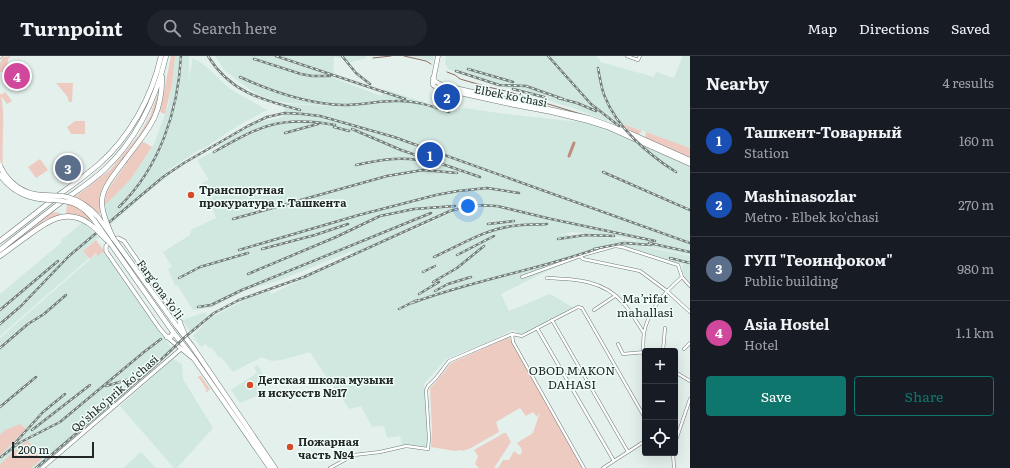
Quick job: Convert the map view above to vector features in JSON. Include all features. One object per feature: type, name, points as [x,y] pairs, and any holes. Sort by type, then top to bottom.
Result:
[{"type":"main road","points":[[0,241],[98,165],[118,144],[133,124],[144,103],[154,80],[161,56]]},
{"type":"main road","points":[[0,250],[91,181],[112,162],[132,138],[141,124],[156,93],[166,56]]},
{"type":"main road","points":[[433,78],[438,56]]},
{"type":"main road","points":[[113,238],[102,213],[101,201],[106,186],[155,117],[162,91],[162,70]]},
{"type":"main road","name":"Elbek ko'chasi","points":[[433,78],[436,82],[442,85],[570,113],[598,121],[690,160]]},
{"type":"main road","name":"Elbek ko'chasi","points":[[433,78],[433,85],[440,89],[551,112],[607,127],[690,164]]},
{"type":"main road","name":"Farg'ona Yo'li","points":[[0,166],[8,178],[22,190],[35,194],[66,197],[84,204],[94,213],[178,323],[187,340],[275,468]]},
{"type":"main road","name":"Farg'ona Yo'li","points":[[0,175],[11,187],[24,195],[38,199],[64,201],[82,208],[90,215],[173,332],[195,360],[270,468]]},
{"type":"main road","points":[[0,256],[49,221],[59,218],[71,217],[83,220],[89,223],[109,242]]},
{"type":"main road","points":[[167,337],[171,337],[173,332]]},
{"type":"street","points":[[627,56],[638,60],[640,56]]},
{"type":"street","points":[[178,323],[124,241],[118,238],[110,241],[106,246],[106,250],[167,337],[174,345],[195,360]]},
{"type":"street","points":[[522,277],[583,255],[618,246],[677,264],[682,277],[690,286]]},
{"type":"street","points":[[581,257],[583,259],[640,271],[667,291],[690,312]]},
{"type":"street","points":[[645,348],[644,334],[651,312],[667,291],[682,277]]},
{"type":"street","points":[[547,278],[576,279],[602,287],[623,302],[644,334]]},
{"type":"street","points":[[594,310],[616,296]]},
{"type":"street","points":[[330,468],[354,455],[380,452],[406,446],[428,449],[429,438],[426,393],[428,386],[449,361],[512,334],[522,336],[575,308],[582,308],[642,413]]},
{"type":"street","points":[[552,320],[628,452]]},
{"type":"street","points":[[537,328],[614,461]]},
{"type":"street","points":[[663,348],[665,328]]},
{"type":"street","points":[[173,332],[173,354]]},
{"type":"street","points":[[512,334],[513,342],[584,468]]},
{"type":"street","points":[[684,349],[690,343]]},
{"type":"street","points":[[618,344],[623,354],[642,352]]},
{"type":"street","name":"Qo'shko'prik ko'chasi","points":[[43,468],[173,354],[181,349]]},
{"type":"street","points":[[678,374],[690,381]]},
{"type":"street","points":[[678,427],[690,399]]},
{"type":"street","points":[[603,468],[642,443]]},
{"type":"street","points":[[673,456],[674,468]]},
{"type":"shaded area","points":[[11,56],[8,59],[6,73],[0,72],[0,63],[3,57]]},
{"type":"shaded area","points":[[171,56],[175,56],[172,85],[165,114],[160,112]]},
{"type":"shaded area","points":[[175,56],[189,56],[187,85],[192,58],[202,63],[230,89],[267,110],[239,125],[168,170],[171,174],[145,194],[110,225],[104,206],[128,180],[154,144],[168,106]]},
{"type":"shaded area","points":[[215,56],[366,56],[366,58],[348,63],[346,59],[334,57],[333,78],[381,96],[384,89],[450,111],[464,108],[580,122],[601,128],[638,143],[645,151],[647,148],[690,166],[690,255],[636,244],[636,240],[608,235],[572,232],[559,235],[568,234],[569,237],[589,236],[635,241],[635,245],[690,256],[690,283],[682,272],[683,264],[617,247],[582,256],[555,267],[501,294],[509,311],[550,294],[574,308],[522,335],[513,330],[484,344],[446,359],[424,384],[428,447],[402,445],[400,436],[387,438],[384,426],[372,427],[361,406],[349,409],[341,396],[339,397],[333,385],[310,352],[281,360],[271,361],[262,357],[233,372],[221,357],[219,358],[211,347],[209,348],[206,344],[201,347],[193,336],[210,318],[251,297],[270,291],[271,294],[355,255],[352,251],[280,280],[244,291],[213,307],[193,310],[177,285],[175,286],[168,269],[172,267],[163,252],[190,235],[191,230],[216,218],[202,183],[209,180],[197,160],[220,148],[219,145],[251,126],[260,122],[283,117],[285,104],[329,106],[330,103],[328,103],[328,105],[321,105],[276,101],[256,94],[225,71]],"holes":[[[450,213],[423,226],[364,251]]]},
{"type":"shaded area","points":[[409,56],[434,56],[433,61]]},
{"type":"shaded area","points":[[446,56],[597,56],[597,58],[600,59],[600,62],[654,77],[656,72],[674,78],[683,56],[690,56],[690,148],[623,124],[621,126],[610,117],[607,121],[576,109],[448,69],[445,63]]},
{"type":"shaded area","points":[[56,83],[73,83],[72,102],[69,102],[67,96]]},
{"type":"shaded area","points":[[159,90],[154,116],[102,188],[99,198],[100,213],[89,220],[78,215],[66,214],[66,204],[110,170],[139,135],[150,116]]},
{"type":"shaded area","points":[[5,92],[12,101],[7,104],[1,96],[3,114],[3,168],[0,160],[0,93],[1,95]]},
{"type":"shaded area","points":[[75,121],[85,121],[85,134],[71,134],[67,127]]},
{"type":"shaded area","points":[[623,124],[642,131],[638,135],[629,131]]},
{"type":"shaded area","points":[[646,132],[690,148],[690,158],[645,138]]},
{"type":"shaded area","points":[[142,141],[152,147],[130,180],[104,206],[109,188]]},
{"type":"shaded area","points":[[40,159],[48,170],[36,178],[28,167]]},
{"type":"shaded area","points":[[52,212],[60,213],[60,215],[45,220],[4,251]]},
{"type":"shaded area","points":[[82,223],[99,237],[83,251],[89,258],[0,336],[0,294],[62,242],[61,240]]},
{"type":"shaded area","points":[[96,240],[104,251],[98,256],[96,253],[90,259],[83,251]]},
{"type":"shaded area","points":[[103,248],[127,280],[173,351],[39,468],[0,468],[0,338]]},
{"type":"shaded area","points":[[206,312],[207,316],[190,331],[182,321],[185,319]]},
{"type":"shaded area","points":[[509,337],[583,468],[498,468],[503,460],[509,460],[514,451],[519,455],[522,453],[521,448],[517,443],[533,433],[540,412],[537,417],[533,412],[526,416],[520,408],[496,422],[499,432],[469,449],[455,451],[431,447],[432,431],[430,388],[451,363]]},
{"type":"shaded area","points":[[173,359],[182,364],[183,379],[213,428],[177,468],[174,468],[120,406]]},
{"type":"shaded area","name":"Детская школа музыки и искусств №17","points":[[258,365],[266,381],[256,389],[259,395],[240,403],[231,390],[257,373],[254,367]]},
{"type":"shaded area","points":[[201,376],[210,389],[207,392],[205,391],[207,390],[199,378],[197,379]]},
{"type":"shaded area","points":[[20,424],[26,429],[0,456],[0,435],[5,430]]},
{"type":"shaded area","points":[[506,433],[511,442],[494,468],[479,468],[475,464],[478,456],[474,450]]},
{"type":"shaded area","points":[[28,441],[42,459],[31,468],[0,468],[0,464]]},
{"type":"shaded area","points":[[141,452],[156,468],[123,468]]},
{"type":"waterway","points":[[373,58],[391,56]]},
{"type":"waterway","points":[[404,56],[426,61],[431,64]]},
{"type":"waterway","points":[[447,72],[460,79],[506,91],[584,115]]},
{"type":"waterway","points":[[569,156],[574,143]]},
{"type":"railway","points":[[119,207],[146,174],[164,137],[176,97],[181,56]]},
{"type":"railway","points":[[208,56],[226,78],[248,93],[300,110]]},
{"type":"railway","points":[[276,56],[405,99]]},
{"type":"railway","points":[[342,56],[356,73],[370,84]]},
{"type":"railway","points":[[548,56],[591,104],[619,126]]},
{"type":"railway","points":[[254,59],[301,74],[312,76],[330,76]]},
{"type":"railway","points":[[598,68],[604,94],[617,119],[645,149],[676,172]]},
{"type":"railway","points":[[468,69],[513,82]]},
{"type":"railway","points":[[456,71],[499,85],[526,86],[563,99]]},
{"type":"railway","points":[[240,77],[265,88],[303,100],[343,105],[389,101],[409,101],[449,112]]},
{"type":"railway","points":[[513,89],[544,97]]},
{"type":"railway","points":[[558,98],[577,103],[596,111]]},
{"type":"railway","points":[[0,324],[21,306],[69,256],[163,177],[184,163],[248,126],[267,117],[285,113],[320,116],[394,137],[690,243]]},
{"type":"railway","points":[[214,152],[245,135],[271,125],[299,121],[335,125]]},
{"type":"railway","points":[[285,133],[318,124]]},
{"type":"railway","points":[[334,127],[349,131]]},
{"type":"railway","points":[[352,129],[401,150],[480,177]]},
{"type":"railway","points":[[356,165],[387,160],[419,160]]},
{"type":"railway","points":[[233,219],[387,176],[423,170],[457,173]]},
{"type":"railway","points":[[603,172],[690,210]]},
{"type":"railway","points":[[239,250],[359,215],[436,195],[487,188],[519,193]]},
{"type":"railway","points":[[36,468],[214,313],[239,300],[304,277],[450,211],[474,205],[497,206],[655,241]]},
{"type":"railway","points":[[248,274],[336,237],[380,216],[414,209],[455,206]]},
{"type":"railway","points":[[198,307],[211,305],[242,290],[431,213]]},
{"type":"railway","points":[[488,224],[514,221]]},
{"type":"railway","points":[[262,249],[315,235],[348,224]]},
{"type":"railway","points":[[434,257],[472,238],[492,231],[517,225],[547,224]]},
{"type":"railway","points":[[558,239],[585,235],[614,236]]},
{"type":"railway","points":[[457,255],[494,236]]},
{"type":"railway","points":[[594,249],[624,243],[651,245]]},
{"type":"railway","points":[[649,243],[690,252]]},
{"type":"railway","points":[[433,282],[457,268],[484,246]]},
{"type":"railway","points":[[412,303],[458,288],[553,263],[599,248]]},
{"type":"railway","points":[[179,278],[200,267],[248,253]]},
{"type":"railway","points":[[670,258],[690,263]]},
{"type":"railway","points":[[0,310],[58,261]]},
{"type":"railway","points":[[423,272],[435,266]]},
{"type":"railway","points":[[435,291],[448,284],[471,277]]},
{"type":"railway","points":[[419,294],[439,282]]},
{"type":"railway","points":[[0,348],[66,295]]},
{"type":"railway","points":[[399,309],[417,300]]},
{"type":"railway","points":[[1,457],[19,443],[60,422],[161,339]]},
{"type":"railway","points":[[106,386],[140,376]]},
{"type":"railway","points":[[0,407],[36,377]]},
{"type":"railway","points":[[32,430],[90,385]]},
{"type":"railway","points":[[15,443],[43,412],[65,394]]},
{"type":"place","name":"Asia Hostel","points":[[17,76]]},
{"type":"place","name":"Mashinasozlar","points":[[447,97]]},
{"type":"place","name":"Ташкент-Товарный","points":[[430,155]]},
{"type":"place","name":"ГУП \"Геоинфоком\"","points":[[68,168]]},
{"type":"place","name":"Транспортная прокуратура г. Ташкента","points":[[191,195]]},
{"type":"place","name":"Детская школа музыки и искусств №17","points":[[250,385]]},
{"type":"place","name":"Пожарная часть №4","points":[[290,447]]},
{"type":"district","name":"Maʼrifat mahallasi","points":[[645,305]]},
{"type":"district","name":"OBOD MAKON DAHASI","points":[[572,377]]}]
